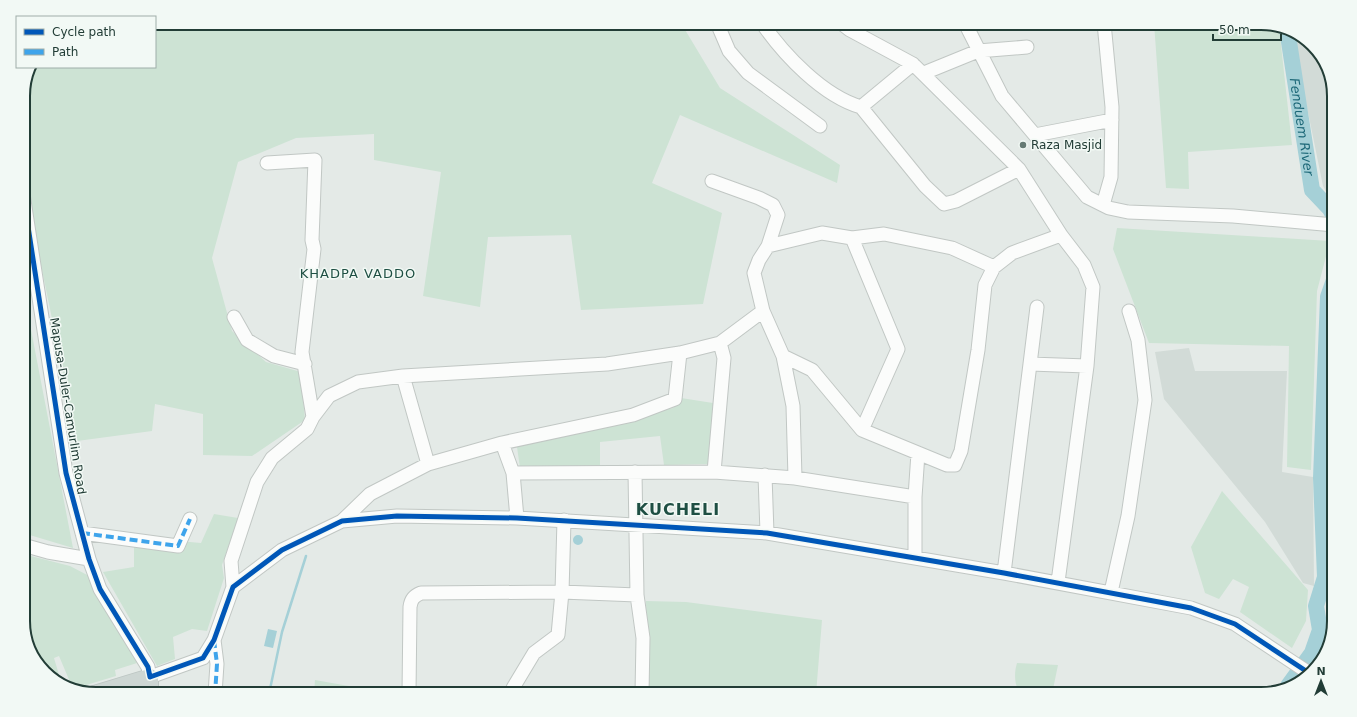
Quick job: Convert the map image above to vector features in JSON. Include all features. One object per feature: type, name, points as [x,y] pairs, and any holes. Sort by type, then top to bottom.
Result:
[{"type":"main road","points":[[117,687],[150,677],[150,687]]},
{"type":"street","points":[[720,30],[729,51],[748,73],[820,126]]},
{"type":"street","points":[[768,30],[795,64],[822,85],[854,105],[861,107],[925,186],[944,204],[956,201],[1019,169]]},
{"type":"street","points":[[850,30],[913,64],[924,73],[1019,169],[1061,235],[1084,265],[1093,287],[1086,366],[1058,582]]},
{"type":"street","points":[[968,30],[1002,96],[1087,197],[1109,208],[1128,212],[1233,216],[1327,224]]},
{"type":"street","points":[[1103,205],[1111,177],[1112,120],[1105,30]]},
{"type":"street","points":[[924,73],[978,51],[1027,47]]},
{"type":"street","points":[[861,107],[913,64]]},
{"type":"street","points":[[1035,135],[1112,120]]},
{"type":"street","points":[[267,163],[315,160],[312,240],[314,250],[302,352],[313,417]]},
{"type":"street","points":[[712,181],[759,198],[773,205],[778,216],[768,246],[759,260],[754,273],[763,311],[783,356],[793,406],[795,478]]},
{"type":"street","points":[[768,246],[822,233],[852,238],[884,234],[952,248],[994,267]]},
{"type":"street","points":[[783,356],[812,370],[862,430],[947,464],[956,465],[961,451],[978,350],[985,285],[994,267],[1012,253],[1061,235]]},
{"type":"street","points":[[852,238],[898,349],[862,430]]},
{"type":"street","name":"Mapusa-Duler-Camurlim Road","points":[[30,239],[66,473],[88,559],[100,589],[148,667],[150,677]]},
{"type":"street","points":[[1004,573],[1037,307]]},
{"type":"street","points":[[150,677],[203,658],[214,640],[233,587],[231,561],[257,482],[272,458],[307,429],[313,417],[329,396],[358,382],[403,376],[607,364],[680,353],[720,343],[763,311]]},
{"type":"street","points":[[1111,592],[1128,516],[1146,400],[1138,340],[1129,311]]},
{"type":"street","points":[[234,317],[247,340],[274,356],[305,364]]},
{"type":"street","points":[[714,472],[724,358],[720,343]]},
{"type":"street","points":[[233,587],[282,550],[342,521],[370,494],[428,464],[502,443],[633,415],[675,399],[680,353]]},
{"type":"street","points":[[1030,364],[1086,366]]},
{"type":"street","points":[[403,376],[428,464]]},
{"type":"street","points":[[502,443],[513,473],[517,518]]},
{"type":"street","points":[[915,558],[915,497],[918,453]]},
{"type":"street","points":[[635,472],[637,595],[643,638],[642,687]]},
{"type":"street","points":[[513,473],[714,472],[795,478],[915,497]]},
{"type":"street","points":[[764,476],[767,533]]},
{"type":"street","points":[[342,521],[397,516],[517,518],[767,533],[1058,582],[1191,608],[1235,624],[1301,668]]},
{"type":"street","points":[[82,533],[178,546],[190,520]]},
{"type":"street","points":[[514,687],[534,653],[558,635],[562,592],[564,520]]},
{"type":"street","points":[[30,547],[48,552],[88,559]]},
{"type":"street","points":[[409,687],[410,607],[411,600],[415,595],[421,593],[562,592],[637,595]]},
{"type":"street","points":[[214,640],[217,664],[215,687]]},
{"type":"shaded area","points":[[1296,40],[1305,46],[1316,59],[1324,75],[1326,83],[1327,193],[1323,186],[1298,63]]},
{"type":"shaded area","points":[[1189,348],[1195,371],[1287,371],[1282,472],[1313,477],[1314,586],[1303,583],[1265,522],[1164,399],[1155,352]]},
{"type":"green space","points":[[156,30],[685,30],[720,88],[840,165],[837,183],[680,115],[652,183],[722,213],[703,304],[581,310],[571,235],[488,237],[480,307],[423,296],[441,172],[374,160],[374,134],[296,138],[238,162],[212,258],[232,331],[266,362],[301,372],[305,420],[252,456],[203,455],[203,414],[155,404],[152,431],[77,441],[30,211],[30,91],[32,79],[37,68],[156,68]]},
{"type":"green space","points":[[1155,30],[1261,30],[1280,32],[1292,145],[1188,152],[1189,189],[1166,188]]},
{"type":"green space","points":[[1117,228],[1327,241],[1327,253],[1317,291],[1311,470],[1287,467],[1289,346],[1149,343],[1113,249]]},
{"type":"green space","points":[[30,324],[73,548],[30,535]]},
{"type":"green space","points":[[681,398],[713,403],[710,464],[664,465],[660,436],[600,442],[600,467],[520,468],[517,447],[673,408]]},
{"type":"green space","points":[[1222,491],[1308,590],[1306,621],[1292,648],[1240,612],[1249,587],[1233,579],[1219,599],[1205,593],[1191,547]]},
{"type":"green space","points":[[214,514],[238,518],[222,565],[224,578],[207,631],[192,629],[173,637],[175,659],[157,666],[103,572],[134,567],[134,537],[201,543]]},
{"type":"green space","points":[[30,556],[70,566],[91,577],[137,663],[115,670],[116,676],[83,686],[70,681],[59,656],[54,658],[59,676],[52,671],[41,658],[33,642],[31,634]]},
{"type":"green space","points":[[646,601],[686,602],[822,620],[817,687],[648,687]]},
{"type":"green space","points":[[1017,663],[1058,665],[1053,687],[1017,687],[1015,671]]},
{"type":"green space","points":[[315,680],[354,687],[314,687]]},
{"type":"water","points":[[578,535],[583,540],[578,545],[573,540]]},
{"type":"water","points":[[268,629],[277,631],[273,648],[264,646]]},
{"type":"waterway","name":"Fenduem River","points":[[1288,36],[1312,190],[1327,206]]},
{"type":"waterway","name":"Fenduem River","points":[[1294,678],[1312,653],[1320,630],[1316,606],[1325,577],[1321,478],[1327,323]]},
{"type":"waterway","points":[[270,687],[282,632],[306,556]]},
{"type":"marked path","points":[[82,533],[178,546],[190,519]]},
{"type":"marked path","points":[[214,640],[217,664],[215,687]]},
{"type":"cycle path","points":[[30,239],[66,473],[89,559],[100,589],[148,667],[150,677],[203,658],[214,640],[233,587],[282,550],[342,521],[397,516],[517,518],[767,533],[1004,573],[1191,608],[1235,624],[1301,668]]},
{"type":"place","name":"Raza Masjid","points":[[1023,145]]},
{"type":"district","name":"KHADPA VADDO","points":[[358,273]]},
{"type":"district","name":"KUCHELI","points":[[678,509]]}]
